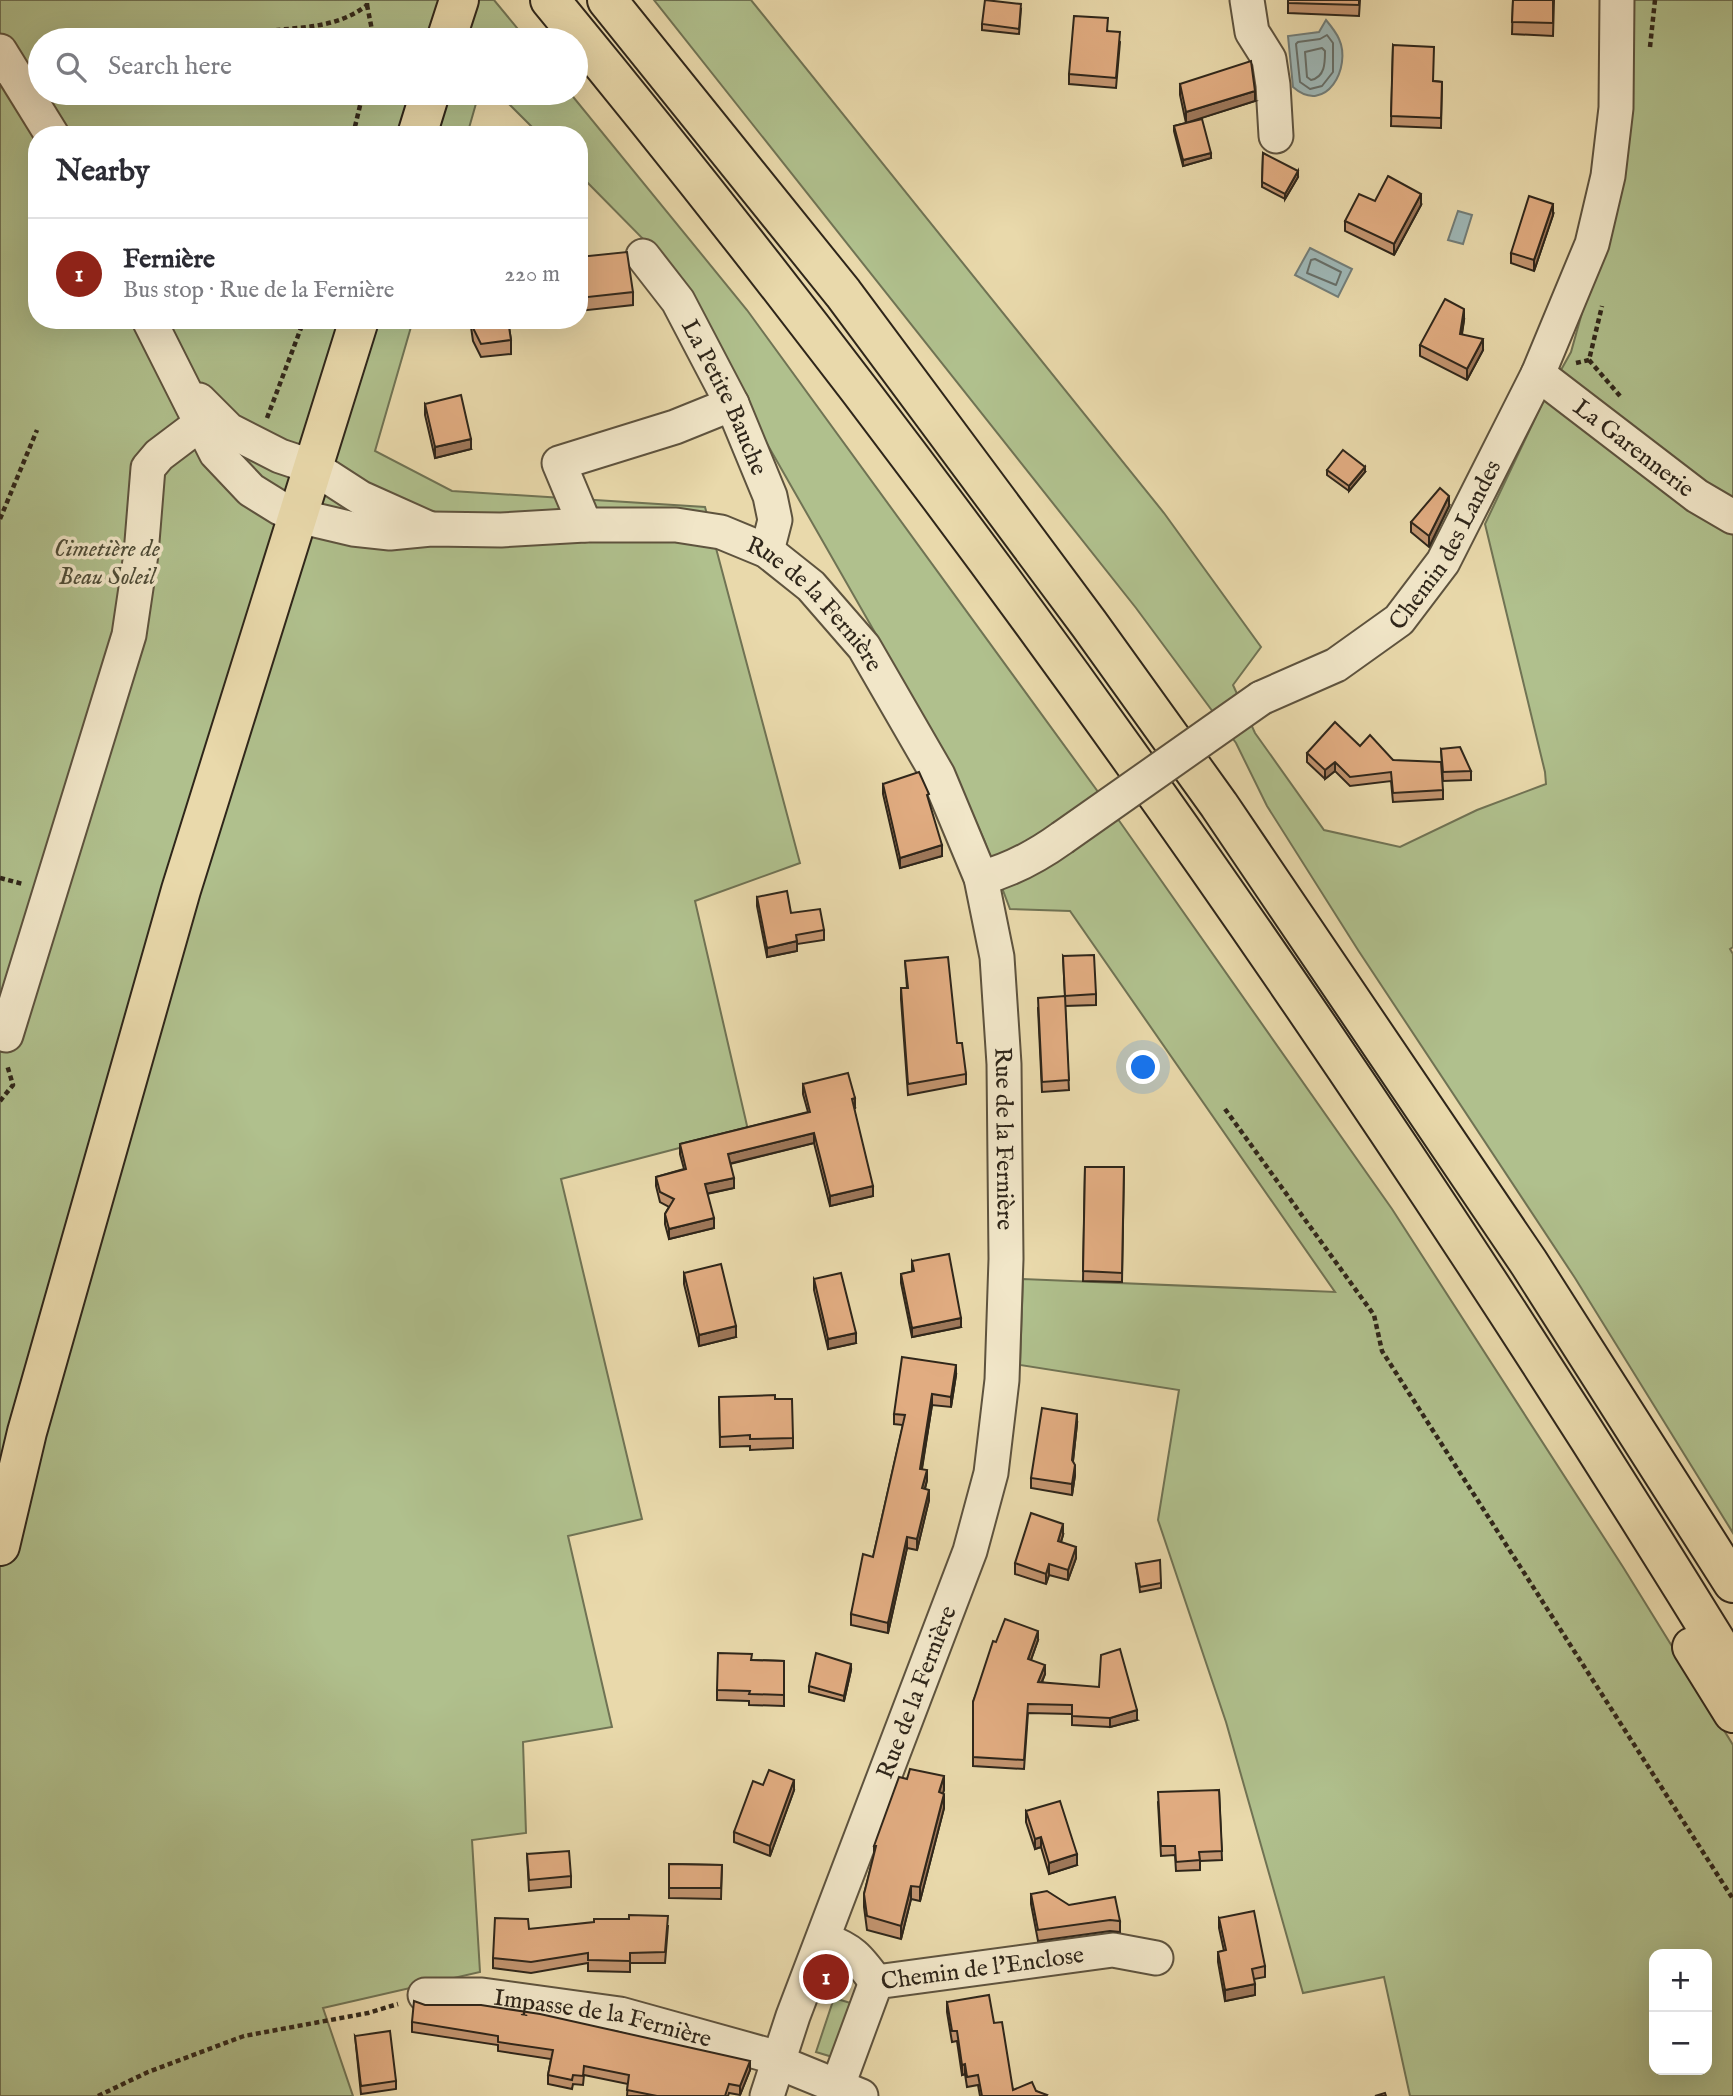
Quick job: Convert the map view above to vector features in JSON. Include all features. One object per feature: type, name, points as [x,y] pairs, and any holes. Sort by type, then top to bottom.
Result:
[{"type":"main road","points":[[450,28],[459,0]]},
{"type":"main road","points":[[607,0],[851,303],[1089,624],[1211,794],[1529,1263],[1733,1583]]},
{"type":"main road","points":[[588,53],[685,165],[888,428],[1188,840],[1454,1230],[1733,1669]]},
{"type":"main road","points":[[588,83],[849,412],[1236,947],[1407,1200],[1574,1458],[1733,1713]]},
{"type":"main road","points":[[420,126],[426,105]]},
{"type":"main road","points":[[0,1546],[27,1432],[178,904],[356,329]]},
{"type":"street","points":[[1247,0],[1252,32],[1269,59],[1276,136]]},
{"type":"street","name":"Chemin des Landes","points":[[981,878],[1006,871],[1040,853],[1261,698],[1336,665],[1399,620],[1444,562],[1538,374],[1592,244],[1608,176],[1616,108],[1617,0]]},
{"type":"street","points":[[0,51],[28,96]]},
{"type":"street","points":[[33,105],[46,126]]},
{"type":"street","name":"La Petite Bauche","points":[[643,256],[678,301],[732,404],[770,496],[775,520],[767,551]]},
{"type":"street","points":[[5,1044],[129,635],[141,554],[148,468],[159,455],[207,419],[180,380],[154,329]]},
{"type":"street","name":"La Garennerie","points":[[1538,374],[1697,496],[1733,517]]},
{"type":"street","points":[[585,525],[559,463],[676,427],[732,404]]},
{"type":"street","name":"Rue de la Fernière","points":[[207,419],[256,444],[313,467],[361,498],[431,529]]},
{"type":"street","name":"Rue de la Fernière","points":[[207,419],[216,453],[251,490],[298,516],[353,529],[390,533],[431,529],[501,530],[585,525],[676,525],[721,532],[767,551],[811,586],[864,647],[938,775],[981,878],[997,957],[1004,1065],[1005,1286],[1002,1380],[991,1473],[970,1551],[822,1939],[767,2096]]},
{"type":"street","points":[[822,1939],[845,1947],[861,1961],[876,1982]]},
{"type":"street","name":"Chemin de l'Enclose","points":[[778,2061],[850,2091],[876,1982],[1113,1950],[1156,1958]]},
{"type":"street","name":"Impasse de la Fernière","points":[[425,1995],[482,1995],[620,2014],[764,2054],[778,2061]]},
{"type":"path","points":[[294,28],[330,24],[354,15],[367,2]]},
{"type":"path","points":[[367,2],[372,28]]},
{"type":"path","points":[[355,126],[360,105]]},
{"type":"path","points":[[256,444],[301,329]]},
{"type":"path","points":[[0,519],[37,430]]},
{"type":"path","points":[[0,1101],[13,1085],[5,1044]]},
{"type":"path","points":[[1225,1109],[1374,1315],[1382,1351],[1733,1899]]},
{"type":"path","points":[[98,2096],[148,2072],[244,2036],[368,2013],[425,1995]]},
{"type":"green space","name":"Cimetière de Beau Soleil","points":[[0,0],[494,0],[517,28],[28,28],[28,105],[476,105],[470,126],[28,126],[28,329],[410,329],[375,451],[452,491],[705,507],[800,863],[695,901],[748,1130],[561,1179],[642,1519],[568,1536],[612,1727],[523,1742],[526,1833],[472,1840],[480,1972],[323,2008],[353,2096],[0,2096]]},
{"type":"green space","points":[[654,0],[751,0],[1164,513],[1261,647],[1233,685],[1255,733],[1324,830],[1400,847],[1477,810],[1546,784],[1485,524],[1542,404],[1571,352],[1627,152],[1633,0],[1733,0],[1733,947],[1730,949],[1733,954],[1733,1533],[1575,1278],[1358,950],[1267,806],[1236,743],[1136,608]]},
{"type":"green space","points":[[510,105],[580,105],[747,310],[1120,822],[1392,1209],[1623,1567],[1733,1745],[1733,2096],[1410,2096],[1384,1977],[1303,1993],[1226,1722],[1158,1520],[1179,1390],[1020,1365],[1023,1279],[1335,1292],[1070,911],[1010,909],[953,769],[659,255],[588,183],[588,126],[531,126]]},
{"type":"green space","points":[[834,1998],[857,2005],[839,2059],[816,2052]]},
{"type":"water","points":[[1326,20],[1338,36],[1342,50],[1339,74],[1325,92],[1316,96],[1305,94],[1293,87],[1288,36],[1319,32]]},
{"type":"water","points":[[1458,211],[1472,215],[1463,244],[1448,240]]},
{"type":"water","points":[[1310,248],[1352,269],[1338,297],[1295,275]]},
{"type":"building","points":[[985,0],[1021,4],[1019,29],[982,24]]},
{"type":"building","points":[[1288,0],[1359,0],[1359,5],[1288,3]]},
{"type":"building","points":[[1513,0],[1553,0],[1553,23],[1512,22]]},
{"type":"building","points":[[1074,16],[1108,18],[1107,31],[1120,32],[1116,78],[1069,74]]},
{"type":"building","points":[[1393,45],[1434,47],[1433,81],[1442,82],[1441,118],[1391,116]]},
{"type":"building","points":[[1251,61],[1255,91],[1186,112],[1180,84]]},
{"type":"building","points":[[1202,119],[1211,153],[1183,160],[1174,126]]},
{"type":"building","points":[[1263,153],[1298,171],[1285,194],[1262,182]]},
{"type":"building","points":[[1388,176],[1421,194],[1394,244],[1345,221],[1359,194],[1375,201]]},
{"type":"building","points":[[1529,196],[1553,204],[1534,260],[1511,253]]},
{"type":"building","points":[[627,252],[633,292],[588,297],[588,256]]},
{"type":"building","points":[[1445,299],[1464,309],[1460,334],[1483,339],[1467,369],[1420,345]]},
{"type":"building","points":[[474,329],[509,329],[511,340],[481,344]]},
{"type":"building","points":[[461,395],[471,439],[435,447],[425,404]]},
{"type":"building","points":[[1343,450],[1365,467],[1349,486],[1327,470]]},
{"type":"building","points":[[1440,488],[1449,496],[1429,536],[1411,522]]},
{"type":"building","points":[[1335,722],[1360,746],[1370,735],[1393,760],[1441,762],[1443,790],[1393,793],[1391,772],[1350,777],[1335,762],[1325,770],[1307,753]]},
{"type":"building","points":[[1460,747],[1471,771],[1443,772],[1441,749]]},
{"type":"building","points":[[919,772],[929,794],[927,795],[942,845],[900,858],[883,784]]},
{"type":"building","points":[[787,891],[791,913],[820,909],[824,930],[796,935],[797,941],[767,948],[757,897]]},
{"type":"building","points":[[1094,955],[1096,994],[1065,996],[1063,956]]},
{"type":"building","points":[[948,957],[957,1043],[962,1043],[966,1074],[908,1084],[901,988],[908,988],[905,961]]},
{"type":"building","points":[[1065,996],[1069,1080],[1042,1082],[1038,998]]},
{"type":"building","points":[[848,1073],[873,1186],[830,1196],[814,1133],[728,1154],[734,1178],[705,1184],[714,1218],[669,1229],[665,1214],[674,1199],[660,1192],[656,1177],[686,1169],[680,1144],[810,1112],[803,1084]]},
{"type":"building","points":[[1085,1167],[1124,1167],[1122,1273],[1083,1271]]},
{"type":"building","points":[[949,1254],[961,1318],[912,1328],[901,1274],[914,1271],[912,1261]]},
{"type":"building","points":[[721,1264],[736,1326],[699,1335],[684,1273]]},
{"type":"building","points":[[841,1273],[856,1333],[828,1339],[814,1279]]},
{"type":"building","points":[[902,1357],[956,1365],[951,1397],[932,1394],[920,1469],[927,1470],[922,1488],[929,1490],[917,1539],[907,1537],[888,1623],[851,1614],[863,1554],[873,1557],[905,1415],[894,1414]]},
{"type":"building","points":[[775,1395],[775,1399],[792,1399],[793,1438],[750,1439],[750,1435],[720,1437],[719,1397]]},
{"type":"building","points":[[1042,1408],[1077,1414],[1072,1484],[1031,1478]]},
{"type":"building","points":[[1031,1513],[1063,1524],[1058,1541],[1076,1547],[1068,1570],[1049,1564],[1046,1574],[1015,1563]]},
{"type":"building","points":[[1160,1560],[1161,1583],[1140,1587],[1136,1564]]},
{"type":"building","points":[[1005,1619],[1038,1631],[1028,1659],[1045,1665],[1038,1682],[1099,1687],[1101,1655],[1120,1649],[1137,1710],[1110,1718],[1072,1716],[1072,1705],[1028,1704],[1024,1760],[973,1757],[973,1702],[993,1641],[996,1642]]},
{"type":"building","points":[[718,1653],[752,1654],[751,1660],[784,1661],[784,1695],[717,1690]]},
{"type":"building","points":[[816,1653],[851,1664],[844,1696],[809,1686]]},
{"type":"building","points":[[910,1769],[944,1776],[939,1792],[944,1794],[920,1887],[911,1886],[901,1926],[867,1916],[864,1894],[874,1846],[899,1777],[907,1779]]},
{"type":"building","points":[[769,1770],[794,1780],[770,1846],[734,1832],[753,1781],[763,1785]]},
{"type":"building","points":[[1219,1790],[1222,1851],[1199,1852],[1200,1860],[1176,1862],[1175,1846],[1161,1846],[1158,1792]]},
{"type":"building","points":[[1060,1801],[1077,1854],[1049,1863],[1041,1837],[1035,1839],[1026,1811]]},
{"type":"building","points":[[569,1851],[571,1876],[529,1880],[527,1854]]},
{"type":"building","points":[[669,1864],[722,1865],[721,1888],[669,1888]]},
{"type":"building","points":[[1047,1891],[1069,1905],[1115,1897],[1120,1921],[1038,1930],[1031,1894]]},
{"type":"building","points":[[1254,1911],[1265,1966],[1252,1969],[1255,1984],[1225,1990],[1218,1952],[1226,1950],[1219,1918]]},
{"type":"building","points":[[629,1915],[668,1916],[665,1952],[630,1953],[630,1961],[588,1960],[588,1953],[531,1962],[493,1958],[495,1918],[528,1919],[529,1929],[594,1922],[594,1919],[629,1919]]},
{"type":"building","points":[[989,1995],[994,2023],[1002,2022],[1013,2090],[1032,2082],[1036,2091],[1046,2096],[982,2096],[978,2075],[967,2077],[965,2064],[962,2065],[957,2031],[952,2031],[947,2002]]},
{"type":"building","points":[[414,2001],[425,2005],[481,2005],[540,2014],[750,2061],[740,2086],[729,2084],[725,2096],[657,2096],[627,2090],[629,2075],[584,2066],[583,2076],[573,2075],[572,2080],[548,2075],[553,2050],[498,2042],[498,2036],[412,2022]]},
{"type":"building","points":[[390,2031],[396,2081],[361,2086],[355,2036]]},
{"type":"place","name":"Fernière","points":[[826,1977]]}]
